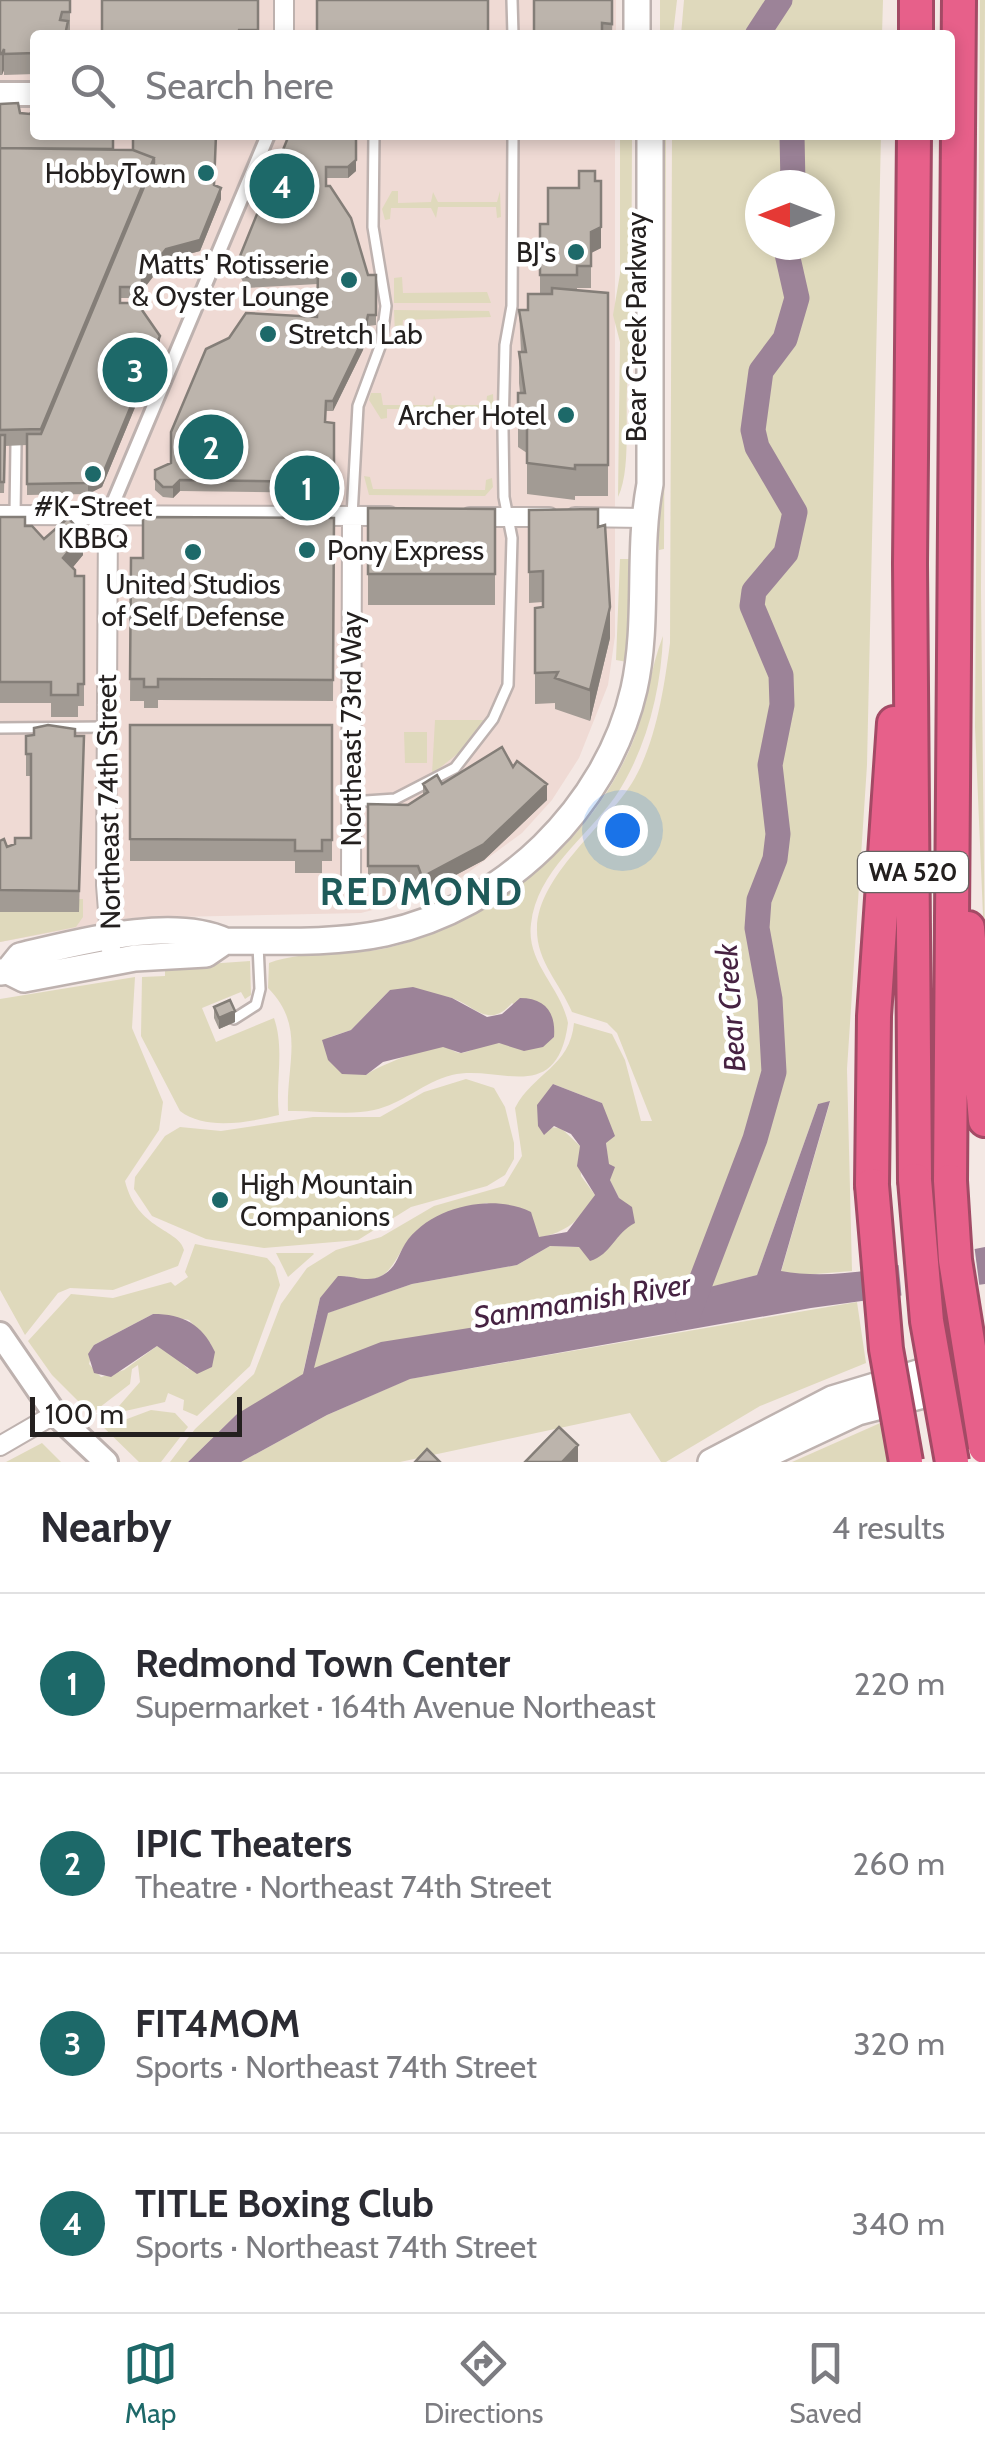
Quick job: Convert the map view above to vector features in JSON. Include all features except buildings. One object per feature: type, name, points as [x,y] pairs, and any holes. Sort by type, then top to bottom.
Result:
[{"type":"highway","points":[[916,0],[916,30]]},
{"type":"highway","name":"WA 520","points":[[959,0],[950,1181],[958,1278],[985,1447]]},
{"type":"highway","name":"WA 520","points":[[914,140],[910,564],[914,1180],[926,1320],[952,1462]]},
{"type":"highway","points":[[906,1462],[886,1349],[872,1185],[873,1035],[886,803],[910,564]]},
{"type":"highway","points":[[952,750],[985,1120]]},
{"type":"main road","points":[[637,0],[637,30]]},
{"type":"main road","points":[[650,0],[650,30]]},
{"type":"main road","name":"Bear Creek Parkway","points":[[636,140],[635,484],[643,518]]},
{"type":"main road","name":"Bear Creek Parkway","points":[[4,972],[20,956],[111,950],[182,931],[206,932],[224,941],[258,941],[369,935],[424,922],[480,897],[540,850],[598,778],[633,692],[644,607],[643,518],[650,484],[650,140]]},
{"type":"main road","points":[[711,1462],[832,1399],[894,1377],[985,1357]]},
{"type":"main road","points":[[751,1462],[858,1412],[985,1379]]},
{"type":"street","points":[[284,0],[284,30]]},
{"type":"street","points":[[0,94],[30,94]]},
{"type":"street","name":"Northeast 74th Street","points":[[111,950],[106,728],[108,515],[266,140]]},
{"type":"street","points":[[8,515],[412,516]]},
{"type":"street","name":"Northeast 73rd Way","points":[[351,881],[352,516]]},
{"type":"street","points":[[449,517],[643,518]]},
{"type":"street","points":[[106,728],[128,728]]},
{"type":"street","points":[[328,728],[351,728]]},
{"type":"street","points":[[0,1334],[55,1414],[106,1462]]},
{"type":"street","points":[[0,1446],[55,1414]]},
{"type":"lane","points":[[512,0],[513,30]]},
{"type":"lane","points":[[352,516],[358,406],[382,344],[386,306],[374,227],[374,140]]},
{"type":"lane","points":[[351,802],[395,799],[455,768],[500,708],[511,665],[512,538],[507,517],[504,385],[512,306],[512,140]]},
{"type":"lane","points":[[8,515],[16,446]]},
{"type":"lane","points":[[0,728],[106,728]]},
{"type":"lane","points":[[234,1019],[256,1005],[260,989],[258,941]]},
{"type":"shaded area","points":[[0,0],[616,0],[616,30],[30,30],[30,140],[615,140],[615,636],[608,685],[579,758],[552,800],[522,833],[458,880],[415,899],[361,913],[130,918],[0,942]]},
{"type":"shaded area","points":[[660,0],[677,0],[674,30],[660,30]]},
{"type":"shaded area","points":[[684,0],[883,0],[882,30],[681,30]]},
{"type":"shaded area","points":[[980,0],[985,0],[981,588],[985,962],[975,727]]},
{"type":"shaded area","points":[[620,140],[632,140],[631,354],[625,466],[618,497],[620,342],[613,315],[620,274]]},
{"type":"shaded area","points":[[660,140],[666,140],[664,549],[659,550]]},
{"type":"shaded area","points":[[672,140],[881,140],[867,765],[847,1069],[852,1271],[803,1275],[781,1272],[830,1102],[818,1104],[757,1275],[237,1414],[188,1462],[170,1462],[195,1429],[254,1374],[281,1304],[307,1268],[336,1250],[381,1237],[434,1206],[504,1186],[522,1156],[515,1108],[566,1050],[574,1023],[612,1034],[625,1060],[641,1121],[652,1121],[617,1033],[607,1023],[572,1012],[544,961],[537,928],[548,889],[632,783],[658,715],[670,643]],"holes":[[[553,1084],[602,1103],[610,1180],[619,1198],[622,1230],[613,1238],[579,1247],[550,1246],[517,1265],[412,1284],[327,1313],[303,1373],[320,1298],[346,1276],[363,1279],[384,1274],[419,1229],[434,1219],[487,1203],[538,1238],[565,1229],[584,1212],[595,1195],[581,1176],[580,1146],[561,1128],[548,1127],[545,1134]]]},
{"type":"shaded area","points":[[392,191],[398,191],[398,203],[431,202],[433,192],[438,202],[497,202],[500,191],[501,217],[497,218],[496,207],[438,207],[436,218],[431,208],[391,208],[390,219],[385,220],[382,209]]},
{"type":"shaded area","points":[[402,277],[403,293],[487,292],[491,303],[394,303],[394,278]]},
{"type":"shaded area","points":[[394,310],[489,311],[491,317],[403,320],[402,335],[395,336]]},
{"type":"shaded area","points":[[371,393],[381,393],[383,405],[432,405],[434,395],[438,405],[486,405],[487,396],[493,394],[494,419],[489,421],[486,410],[438,410],[434,418],[432,409],[387,409],[387,418],[381,419],[369,400]]},
{"type":"shaded area","points":[[364,476],[370,477],[373,489],[485,490],[486,480],[492,478],[493,487],[485,496],[369,495]]},
{"type":"shaded area","points":[[620,559],[631,559],[627,662],[616,660]]},
{"type":"shaded area","points":[[663,636],[655,699],[626,779],[553,871],[535,905],[531,924],[534,951],[568,1023],[562,1049],[552,1065],[524,1076],[452,1075],[394,1103],[364,1112],[288,1111],[292,1046],[287,1017],[268,988],[269,963],[299,956],[376,950],[430,935],[468,918],[537,871],[594,811],[616,776],[634,739]],"holes":[[[390,990],[448,997],[488,1015],[495,1015],[512,1003],[554,1037],[532,1048],[492,1043],[459,1053],[438,1047],[366,1075],[330,1037],[351,1030]]]},
{"type":"shaded area","points":[[435,720],[486,720],[470,744],[432,774]]},
{"type":"shaded area","points":[[404,732],[427,732],[427,763],[405,763]]},
{"type":"shaded area","points":[[79,899],[83,899],[83,917],[76,927],[0,942],[0,912],[79,912]]},
{"type":"shaded area","points":[[250,961],[251,995],[245,999],[241,992],[202,1008],[216,1042],[274,1018],[279,1042],[279,1115],[228,1123],[190,1117],[180,1111],[141,1036],[142,977],[165,976],[165,967]]},
{"type":"shaded area","points":[[135,977],[132,1028],[163,1102],[159,1130],[125,1181],[139,1210],[181,1243],[184,1250],[178,1266],[113,1290],[70,1288],[58,1293],[25,1335],[0,1290],[0,999]]},
{"type":"shaded area","points":[[413,987],[452,998],[487,1017],[502,1014],[520,998],[536,1001],[551,1014],[554,1037],[543,1047],[524,1051],[499,1043],[461,1053],[443,1047],[383,1062],[366,1075],[342,1074],[328,1060],[322,1040],[351,1030],[390,990]]},
{"type":"shaded area","points":[[466,1079],[494,1088],[505,1107],[514,1159],[505,1175],[487,1186],[411,1207],[358,1240],[264,1248],[206,1239],[152,1216],[134,1189],[135,1177],[165,1136],[180,1127],[221,1131],[313,1117],[380,1117],[424,1092]]},
{"type":"shaded area","points":[[553,1084],[602,1103],[615,1136],[606,1143],[609,1164],[615,1167],[610,1180],[619,1198],[632,1207],[635,1223],[603,1254],[590,1261],[579,1247],[550,1246],[517,1265],[412,1284],[328,1313],[314,1368],[381,1342],[682,1294],[757,1275],[818,1104],[830,1101],[781,1271],[857,1272],[985,1247],[985,1284],[811,1308],[410,1379],[327,1415],[241,1462],[188,1462],[237,1414],[303,1374],[320,1298],[338,1276],[366,1279],[388,1272],[405,1244],[430,1220],[463,1207],[499,1204],[531,1212],[539,1237],[567,1232],[595,1195],[577,1166],[580,1146],[571,1134],[554,1126],[544,1135],[538,1126],[537,1105]]},
{"type":"shaded area","points":[[195,1244],[267,1258],[275,1267],[280,1285],[250,1366],[197,1416],[183,1410],[184,1400],[168,1393],[165,1402],[112,1414],[140,1382],[138,1365],[132,1369],[130,1384],[91,1414],[52,1375],[28,1341],[71,1294],[113,1298],[171,1282],[175,1286],[188,1277],[185,1272]],"holes":[[[153,1314],[189,1320],[211,1344],[188,1369],[168,1349],[157,1346],[124,1370],[101,1377],[89,1364],[94,1345]]]},
{"type":"shaded area","points":[[276,1253],[313,1253],[314,1254],[288,1277]]},
{"type":"shaded area","points":[[857,1302],[866,1363],[760,1406],[666,1462],[661,1462],[630,1413],[400,1462],[241,1462],[327,1415],[409,1379]]},
{"type":"shaded area","points":[[153,1314],[174,1316],[198,1328],[215,1352],[212,1367],[197,1374],[157,1346],[111,1377],[94,1373],[88,1354],[94,1345]]},
{"type":"shaded area","points":[[151,1410],[175,1413],[188,1427],[161,1462],[139,1462],[98,1422],[104,1418],[119,1422]]},
{"type":"shaded area","points":[[887,1420],[893,1462],[792,1462]]},
{"type":"shaded area","points":[[42,1443],[61,1462],[6,1462]]},
{"type":"pier","points":[[974,1244],[980,1290],[902,1301],[898,1258]]},
{"type":"waterway","name":"Bear Creek","points":[[760,30],[780,0]]},
{"type":"waterway","name":"Bear Creek","points":[[792,140],[793,170]]},
{"type":"waterway","name":"Bear Creek","points":[[688,1315],[755,1139],[774,1072],[770,999],[757,928],[759,900],[775,859],[778,834],[770,765],[782,705],[781,675],[752,606],[754,591],[786,553],[795,512],[757,447],[753,430],[761,371],[785,339],[797,298],[788,260]]},
{"type":"place","name":"HobbyTown","points":[[206,173]]},
{"type":"place","name":"TITLE Boxing Club","points":[[282,186]]},
{"type":"place","name":"BJ's","points":[[576,252]]},
{"type":"place","name":"Matts' Rotisserie & Oyster Lounge","points":[[349,280]]},
{"type":"place","name":"Stretch Lab","points":[[268,334]]},
{"type":"place","name":"FIT4MOM","points":[[135,370]]},
{"type":"place","name":"Archer Hotel","points":[[566,415]]},
{"type":"place","name":"IPIC Theaters","points":[[211,447]]},
{"type":"place","name":"#K-Street KBBQ","points":[[93,474]]},
{"type":"place","name":"Redmond Town Center","points":[[307,488]]},
{"type":"place","name":"Pony Express","points":[[307,550]]},
{"type":"place","name":"United Studios of Self Defense","points":[[193,552]]},
{"type":"place","name":"High Mountain Companions","points":[[220,1200]]},
{"type":"district","name":"REDMOND","points":[[422,892]]},
{"type":"water label","name":"Sammamish River","points":[[582,1301]]}]
